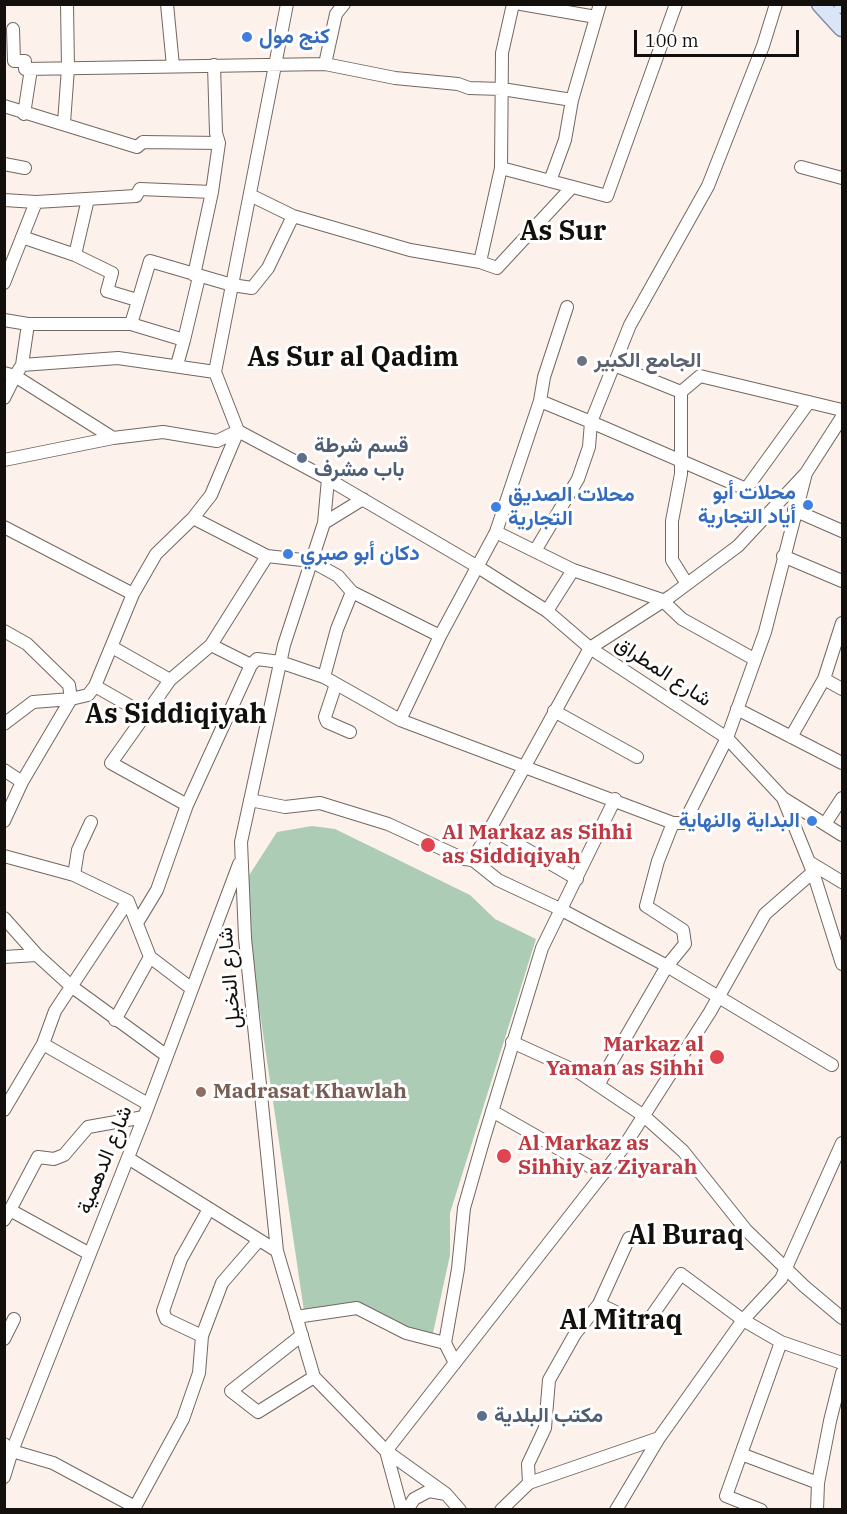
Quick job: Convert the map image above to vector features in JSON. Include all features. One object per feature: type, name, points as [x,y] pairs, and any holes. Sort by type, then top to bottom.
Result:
[{"type":"main road","points":[[820,4],[843,28]]},
{"type":"street","points":[[64,123],[68,68],[68,4]]},
{"type":"street","points":[[167,4],[173,66]]},
{"type":"street","points":[[287,4],[215,372],[238,431],[363,499],[478,567],[547,611],[590,648],[473,860]]},
{"type":"street","points":[[325,64],[336,14],[344,4]]},
{"type":"street","points":[[480,262],[501,168],[502,53],[513,4]]},
{"type":"street","points":[[521,4],[570,15],[598,11],[573,100],[565,141],[550,181]]},
{"type":"street","points":[[501,168],[607,196],[676,4]]},
{"type":"street","points":[[536,551],[578,479],[589,447],[591,422],[630,325],[708,186],[763,46],[776,4]]},
{"type":"street","points":[[13,29],[9,49],[14,61],[25,62],[25,69],[276,63],[325,64],[394,78],[458,84],[468,88],[502,89],[573,100]]},
{"type":"street","points":[[177,365],[184,340],[212,192],[219,142],[216,133],[214,65]]},
{"type":"street","points":[[24,114],[31,69]]},
{"type":"street","points":[[4,106],[24,114],[64,123],[104,139],[137,147],[143,142],[219,142]]},
{"type":"street","points":[[4,164],[25,168]]},
{"type":"street","points":[[801,167],[843,178]]},
{"type":"street","points":[[250,195],[288,211],[293,216],[410,250],[480,262],[497,268],[572,187]]},
{"type":"street","points":[[4,200],[36,202],[136,196],[140,189],[212,192]]},
{"type":"street","points":[[75,255],[88,199]]},
{"type":"street","points":[[4,283],[36,202]]},
{"type":"street","points":[[131,324],[150,261],[196,276],[252,288],[260,280],[286,235],[293,216]]},
{"type":"street","points":[[22,237],[75,255],[112,273],[107,291],[137,300]]},
{"type":"street","points":[[400,720],[496,532],[540,401],[544,377],[567,307]]},
{"type":"street","points":[[4,320],[28,324],[131,324],[184,340]]},
{"type":"street","points":[[22,365],[28,324]]},
{"type":"street","points":[[4,398],[10,374],[22,365],[118,358],[215,372]]},
{"type":"street","points":[[614,365],[681,392]]},
{"type":"street","points":[[10,374],[113,438]]},
{"type":"street","points":[[687,584],[672,560],[672,521],[681,461],[681,392],[700,376],[843,411]]},
{"type":"street","points":[[540,401],[746,489],[809,402]]},
{"type":"street","name":"شارع المطراق","points":[[843,417],[806,473],[738,546],[687,584],[590,648],[727,738],[783,798],[811,867],[843,964]]},
{"type":"street","points":[[4,460],[113,438],[163,432],[218,441],[238,431]]},
{"type":"street","points":[[4,724],[33,702],[71,699],[88,695],[95,686],[133,594],[156,554],[193,518],[210,495],[238,431]]},
{"type":"street","points":[[137,923],[157,890],[187,805],[251,665],[257,659],[280,662],[324,677],[400,720],[615,799],[673,823],[684,823],[727,738],[765,632],[794,510],[806,473]]},
{"type":"street","name":"شارع النخيل","points":[[327,479],[324,523],[280,662],[241,842],[244,938],[277,1251],[315,1377],[386,1451],[453,1501],[470,1509]]},
{"type":"street","points":[[324,523],[363,499]]},
{"type":"street","points":[[794,510],[843,531]]},
{"type":"street","points":[[193,518],[267,556],[311,561],[338,576],[352,592],[441,636]]},
{"type":"street","points":[[4,527],[133,594]]},
{"type":"street","points":[[496,532],[573,570],[662,600],[682,619],[754,659]]},
{"type":"street","points":[[187,805],[111,763],[170,680],[211,645],[267,556]]},
{"type":"street","points":[[783,556],[843,581]]},
{"type":"street","points":[[547,611],[573,570]]},
{"type":"street","points":[[324,677],[352,592]]},
{"type":"street","points":[[791,737],[824,679],[843,622]]},
{"type":"street","points":[[4,631],[27,644],[69,685],[71,699],[22,782],[4,820]]},
{"type":"street","points":[[211,645],[251,665]]},
{"type":"street","points":[[112,647],[170,680]]},
{"type":"street","points":[[824,679],[843,689]]},
{"type":"street","points":[[336,684],[325,717],[327,722],[350,732]]},
{"type":"street","points":[[95,686],[144,714]]},
{"type":"street","points":[[737,709],[843,763]]},
{"type":"street","points":[[554,711],[637,757]]},
{"type":"street","points":[[4,770],[22,782]]},
{"type":"street","points":[[783,798],[843,835]]},
{"type":"street","points":[[825,824],[843,798]]},
{"type":"street","points":[[455,1363],[445,1343],[458,1269],[464,1208],[542,948],[615,799]]},
{"type":"street","points":[[250,800],[285,807],[320,803],[388,825],[464,859],[473,860],[498,880],[560,909],[667,966],[832,1065]]},
{"type":"street","points":[[74,875],[78,850],[91,822]]},
{"type":"street","points":[[598,1084],[667,966],[685,944],[683,930],[646,906],[655,870],[673,823]]},
{"type":"street","points":[[490,828],[577,879]]},
{"type":"street","points":[[4,856],[74,875],[128,901],[150,957],[192,989]]},
{"type":"street","name":"شارع الدهمية","points":[[4,1477],[8,1447],[144,1118],[242,858]]},
{"type":"street","points":[[402,1509],[386,1451],[603,1174],[644,1116],[719,996],[765,914],[811,867],[843,882]]},
{"type":"street","points":[[4,1110],[43,1044],[54,1011],[128,901]]},
{"type":"street","points":[[4,918],[37,955],[71,986],[167,1056]]},
{"type":"street","points":[[4,957],[37,955]]},
{"type":"street","points":[[115,1020],[150,957]]},
{"type":"street","points":[[512,1042],[580,1073],[644,1116],[683,1151],[746,1230],[843,1318]]},
{"type":"street","points":[[43,1044],[148,1104]]},
{"type":"street","points":[[492,1111],[603,1174]]},
{"type":"street","points":[[88,1253],[7,1214],[38,1157],[54,1159],[64,1155],[88,1127],[144,1118]]},
{"type":"street","points":[[616,1509],[658,1438],[743,1320],[781,1279],[843,1143]]},
{"type":"street","points":[[128,1158],[277,1251]]},
{"type":"street","points":[[202,1336],[166,1319],[164,1311],[181,1259],[209,1209]]},
{"type":"street","points":[[530,1483],[528,1464],[545,1428],[549,1380],[574,1334],[599,1304],[629,1238]]},
{"type":"street","points":[[8,1447],[53,1462],[135,1507],[183,1419],[199,1373],[202,1336],[222,1283],[258,1240]]},
{"type":"street","points":[[599,1304],[634,1321],[651,1317],[681,1274],[743,1320],[781,1342],[843,1363]]},
{"type":"street","points":[[297,1317],[357,1308],[406,1333],[445,1343]]},
{"type":"street","points":[[4,1339],[14,1320]]},
{"type":"street","points":[[302,1335],[231,1391],[258,1412],[315,1377]]},
{"type":"street","points":[[761,1509],[726,1496],[781,1342]]},
{"type":"street","points":[[817,1509],[818,1483],[830,1421],[843,1374]]},
{"type":"street","points":[[501,1509],[530,1483],[658,1438]]},
{"type":"street","points":[[741,1454],[818,1483]]},
{"type":"street","points":[[407,1509],[421,1494],[429,1491],[453,1501]]},
{"type":"green space","points":[[312,826],[335,829],[470,895],[495,919],[536,939],[450,1213],[450,1255],[433,1333],[417,1342],[359,1309],[304,1311],[248,932],[248,877],[277,832]]},
{"type":"place","name":"كنج مول","points":[[247,37]]},
{"type":"place","name":"الجامع الكبير","points":[[582,361]]},
{"type":"place","name":"قسم شرطة باب مشرف","points":[[302,458]]},
{"type":"place","name":"محلات أبو أياد التجارية","points":[[808,505]]},
{"type":"place","name":"محلات الصديق التجارية","points":[[496,507]]},
{"type":"place","name":"دكان أبو صبري","points":[[288,554]]},
{"type":"place","name":"البداية والنهاية","points":[[812,821]]},
{"type":"place","name":"Al Markaz as Sihhi as Siddiqiyah","points":[[428,845]]},
{"type":"place","name":"Markaz al Yaman as Sihhi","points":[[717,1057]]},
{"type":"place","name":"Madrasat Khawlah","points":[[201,1092]]},
{"type":"place","name":"Al Markaz as Sihhiy az Ziyarah","points":[[504,1156]]},
{"type":"place","name":"مكتب البلدية","points":[[482,1416]]},
{"type":"district","name":"As Sur","points":[[563,232]]},
{"type":"district","name":"As Sur al Qadim","points":[[353,358]]},
{"type":"district","name":"As Siddiqiyah","points":[[176,715]]},
{"type":"district","name":"Al Buraq","points":[[686,1236]]},
{"type":"district","name":"Al Mitraq","points":[[621,1321]]}]
